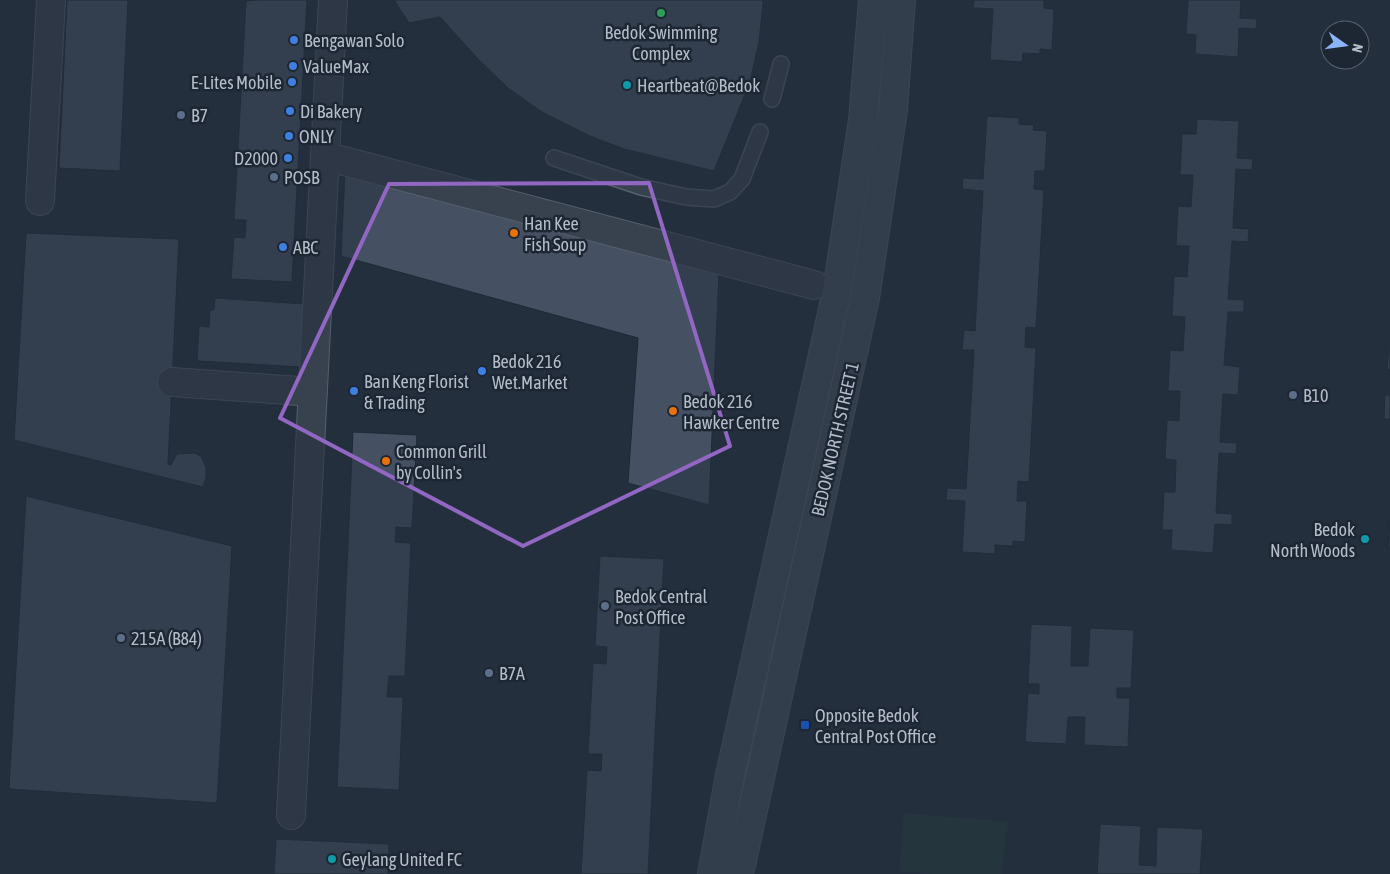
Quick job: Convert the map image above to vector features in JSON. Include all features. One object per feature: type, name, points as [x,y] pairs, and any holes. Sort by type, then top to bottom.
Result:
[{"type":"street","points":[[40,201],[51,0]]},
{"type":"street","points":[[291,815],[333,0]]},
{"type":"street","name":"BEDOK NORTH STREET 1","points":[[712,874],[730,775],[836,291],[862,120],[873,0]]},
{"type":"street","name":"BEDOK NORTH STREET 1","points":[[740,874],[866,298],[892,110],[901,0]]},
{"type":"street","points":[[325,156],[814,285]]},
{"type":"street","points":[[172,382],[313,392]]},
{"type":"lane","points":[[772,99],[782,64]]},
{"type":"lane","points":[[554,158],[641,187],[686,197],[714,199],[730,192],[742,179],[760,132]]},
{"type":"highlighted area","points":[[649,183],[730,446],[523,546],[280,418],[389,184]]},
{"type":"green space","points":[[904,813],[1008,822],[1002,874],[936,874],[899,871]]},
{"type":"building","points":[[67,0],[128,0],[120,171],[59,168]]},
{"type":"building","points":[[307,0],[292,282],[231,279],[234,237],[245,238],[246,220],[234,220],[246,1]]},
{"type":"building","name":"Heartbeat@Bedok","points":[[394,0],[763,0],[763,3],[759,42],[750,82],[714,171],[624,149],[590,136],[542,112],[508,88],[478,59],[440,17],[409,23]]},
{"type":"building","points":[[974,0],[1044,0],[1044,8],[1054,9],[1052,50],[1040,49],[1040,54],[1023,53],[1022,62],[990,60],[993,9],[973,8]]},
{"type":"building","points":[[1188,0],[1241,0],[1240,18],[1257,19],[1256,29],[1239,28],[1238,57],[1195,54],[1196,35],[1186,34]]},
{"type":"building","points":[[987,116],[1019,118],[1019,124],[1034,125],[1033,130],[1047,131],[1045,171],[1035,171],[1034,189],[1044,190],[1036,328],[1026,327],[1025,347],[1036,348],[1029,482],[1018,481],[1017,501],[1027,501],[1025,542],[1013,541],[1013,546],[995,545],[995,554],[962,552],[965,501],[946,500],[947,488],[966,489],[974,350],[962,350],[964,330],[975,331],[983,191],[962,189],[963,178],[983,179]]},
{"type":"building","points":[[1197,119],[1239,121],[1237,158],[1253,159],[1252,170],[1236,169],[1233,228],[1249,229],[1248,242],[1232,241],[1228,299],[1244,300],[1244,312],[1228,312],[1224,365],[1240,367],[1238,395],[1223,394],[1220,442],[1237,443],[1236,454],[1219,453],[1216,513],[1232,514],[1232,525],[1215,524],[1213,553],[1171,550],[1172,530],[1162,530],[1164,492],[1175,492],[1176,460],[1165,459],[1167,420],[1179,421],[1180,391],[1168,391],[1170,350],[1183,351],[1185,317],[1172,316],[1174,276],[1187,277],[1189,246],[1176,246],[1178,206],[1191,207],[1193,175],[1180,175],[1182,134],[1196,134]]},
{"type":"building","name":"Bedok 216 Hawker Centre","points":[[345,172],[719,272],[709,505],[628,483],[638,338],[341,256]]},
{"type":"building","points":[[26,233],[179,239],[168,464],[171,465],[177,454],[194,453],[201,456],[206,467],[203,487],[14,440]]},
{"type":"building","points":[[215,298],[305,304],[301,367],[197,361],[199,326],[209,327],[210,310],[214,310]]},
{"type":"building","points":[[1390,345],[1390,370],[1387,369]]},
{"type":"building","points":[[1385,395],[1390,395],[1390,419],[1384,419]]},
{"type":"building","points":[[353,432],[417,435],[412,528],[396,527],[395,542],[411,543],[405,676],[389,676],[387,697],[403,697],[399,790],[337,787]]},
{"type":"building","name":"215A (B84)","points":[[26,496],[232,546],[217,803],[9,789]]},
{"type":"building","points":[[1390,521],[1390,548],[1388,548]]},
{"type":"building","points":[[600,556],[664,559],[648,874],[581,874],[587,770],[601,771],[602,754],[588,754],[593,663],[606,664],[607,647],[595,646]]},
{"type":"building","points":[[1031,624],[1072,626],[1071,666],[1088,666],[1090,628],[1134,630],[1131,688],[1117,688],[1117,698],[1130,698],[1128,747],[1084,745],[1085,717],[1068,717],[1066,744],[1025,742],[1028,693],[1039,694],[1039,684],[1028,684]]},
{"type":"building","points":[[1100,824],[1141,826],[1139,865],[1156,866],[1157,827],[1203,829],[1200,874],[1097,874]]},
{"type":"building","name":"Geylang United FC","points":[[276,839],[389,844],[388,874],[274,874]]},
{"type":"place","name":"Bedok Swimming Complex","points":[[661,13]]},
{"type":"place","name":"Bengawan Solo","points":[[294,40]]},
{"type":"place","name":"ValueMax","points":[[293,66]]},
{"type":"place","name":"E-Lites Mobile","points":[[292,82]]},
{"type":"place","name":"Heartbeat@Bedok","points":[[627,85]]},
{"type":"place","name":"Di Bakery","points":[[290,111]]},
{"type":"place","name":"B7","points":[[181,115]]},
{"type":"place","name":"ONLY","points":[[289,136]]},
{"type":"place","name":"D2000","points":[[288,158]]},
{"type":"place","name":"POSB","points":[[274,177]]},
{"type":"place","name":"Han Kee Fish Soup","points":[[514,233]]},
{"type":"place","name":"ABC","points":[[283,247]]},
{"type":"place","name":"Bedok 216 Wet.Market","points":[[482,371]]},
{"type":"place","name":"Ban Keng Florist & Trading","points":[[354,391]]},
{"type":"place","name":"B10","points":[[1293,395]]},
{"type":"place","name":"Bedok 216 Hawker Centre","points":[[673,411]]},
{"type":"place","name":"Common Grill by Collin's","points":[[386,461]]},
{"type":"place","name":"Bedok North Woods","points":[[1365,539]]},
{"type":"place","name":"Bedok Central Post Office","points":[[605,606]]},
{"type":"place","name":"215A (B84)","points":[[121,638]]},
{"type":"place","name":"B7A","points":[[489,673]]},
{"type":"place","name":"Opposite Bedok Central Post Office","points":[[805,725]]},
{"type":"place","name":"Geylang United FC","points":[[332,859]]}]
